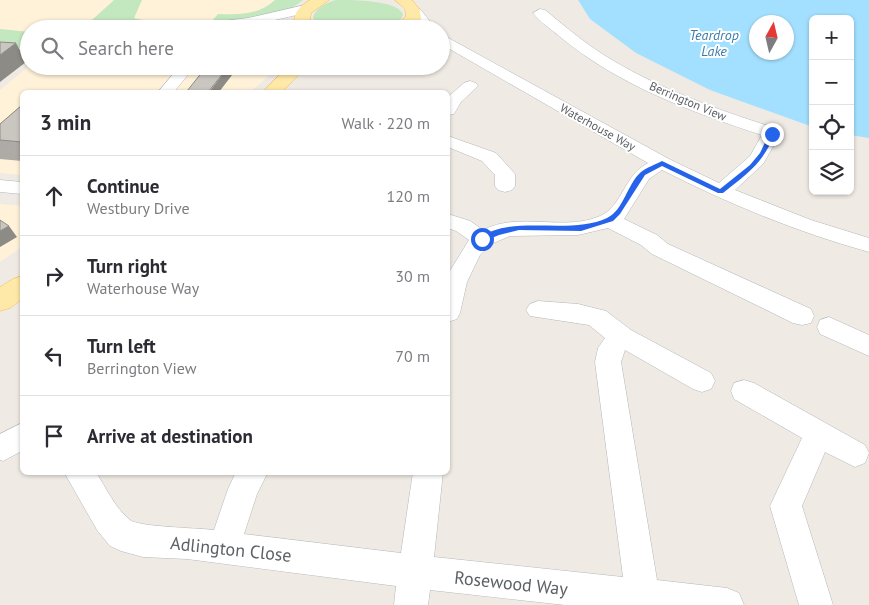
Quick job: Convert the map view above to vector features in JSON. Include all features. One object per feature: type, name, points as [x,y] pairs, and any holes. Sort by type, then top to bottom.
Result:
[{"type":"main road","points":[[302,20],[302,15],[315,3]]},
{"type":"main road","points":[[411,4],[413,20]]},
{"type":"main road","points":[[274,90],[291,75]]},
{"type":"main road","points":[[0,301],[20,287]]},
{"type":"street","points":[[255,20],[315,3]]},
{"type":"street","points":[[411,4],[423,20]]},
{"type":"street","name":"Berrington View","points":[[540,16],[584,49],[625,74],[695,107],[772,134],[763,153],[752,166],[721,192]]},
{"type":"street","name":"Waterhouse Way","points":[[450,44],[662,163],[721,192],[804,225],[869,245]]},
{"type":"street","points":[[168,90],[180,75]]},
{"type":"street","points":[[450,106],[454,99],[470,86]]},
{"type":"street","points":[[450,141],[470,145],[489,158],[505,174],[505,186]]},
{"type":"street","points":[[450,291],[468,257],[482,239],[519,228],[581,228],[610,220],[618,213],[643,174],[662,163]]},
{"type":"street","points":[[0,186],[20,188]]},
{"type":"street","points":[[610,220],[650,240],[660,249],[703,274],[802,316]]},
{"type":"street","points":[[450,222],[462,226],[482,239]]},
{"type":"street","points":[[538,310],[578,313],[597,318],[622,337],[702,381]]},
{"type":"street","points":[[829,327],[869,346]]},
{"type":"street","points":[[622,337],[611,348],[608,362],[656,600]]},
{"type":"street","points":[[744,391],[855,454]]},
{"type":"street","points":[[816,605],[786,506],[818,434]]},
{"type":"street","name":"Adlington Close","points":[[81,475],[108,519],[121,535],[143,541],[224,547],[415,572]]},
{"type":"street","points":[[224,547],[243,489],[251,475]]},
{"type":"street","points":[[411,605],[428,475]]},
{"type":"street","name":"Rosewood Way","points":[[415,572],[656,600],[727,605]]},
{"type":"shaded area","points":[[0,0],[275,0],[265,9],[269,20],[20,20],[20,31],[0,29]]},
{"type":"shaded area","points":[[20,73],[20,75],[270,75],[252,90],[20,90],[20,175],[0,173],[0,90]]},
{"type":"shaded area","points":[[0,204],[20,206],[20,248],[0,262]]},
{"type":"green space","points":[[114,0],[142,0],[134,18],[143,20],[91,20]]},
{"type":"green space","points":[[275,0],[303,0],[294,7],[271,15],[247,19],[213,20],[218,14],[248,13],[269,5]]},
{"type":"green space","points":[[336,0],[375,2],[393,6],[400,10],[403,15],[400,20],[314,20],[313,17],[317,11]]},
{"type":"green space","points":[[0,29],[20,31],[20,48],[0,47]]},
{"type":"water","name":"Teardrop Lake","points":[[578,0],[869,0],[869,138],[854,136],[854,15],[809,15],[809,126],[710,90],[636,53],[590,19]]},
{"type":"building","points":[[0,42],[16,43],[0,55]]},
{"type":"building","points":[[200,75],[222,75],[210,90],[188,90]]},
{"type":"building","points":[[20,107],[20,142],[0,140],[0,124]]},
{"type":"building","points":[[0,220],[9,226],[0,231]]},
{"type":"route","points":[[482,239],[519,228],[581,228],[610,220],[618,213],[643,174],[662,163],[721,192],[752,166],[763,153],[772,134]]}]
